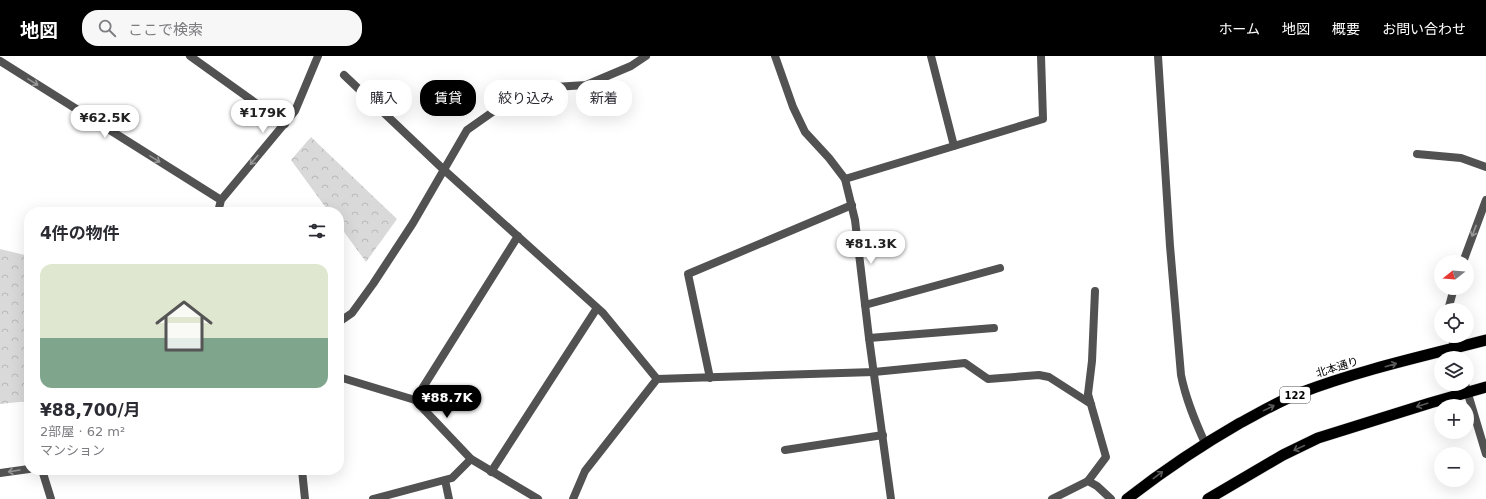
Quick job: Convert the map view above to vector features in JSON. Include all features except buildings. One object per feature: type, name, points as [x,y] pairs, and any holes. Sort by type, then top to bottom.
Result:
[{"type":"highway","name":"北本通り","points":[[1461,351],[1486,340]]},
{"type":"highway","name":"北本通り","points":[[1127,499],[1165,470],[1205,443],[1265,409],[1298,394],[1336,381],[1434,358]]},
{"type":"highway","points":[[1474,388],[1486,387]]},
{"type":"highway","points":[[1208,499],[1283,455],[1318,438],[1457,391]]},
{"type":"street","points":[[190,56],[285,124]]},
{"type":"street","points":[[219,207],[221,200],[295,111],[318,56]]},
{"type":"street","points":[[344,319],[352,313],[373,284],[413,223],[467,130],[494,111],[539,88],[586,85],[631,66],[646,56]]},
{"type":"street","points":[[775,56],[793,107],[804,132],[829,158],[845,179],[852,205],[891,499]]},
{"type":"street","points":[[931,56],[954,146]]},
{"type":"street","points":[[845,179],[1043,119],[1041,56]]},
{"type":"street","points":[[1158,56],[1170,246],[1181,375],[1185,396],[1205,443]]},
{"type":"street","points":[[0,61],[221,200]]},
{"type":"street","points":[[344,75],[443,169],[597,308],[657,379]]},
{"type":"street","points":[[1417,154],[1461,158],[1486,167]]},
{"type":"street","points":[[1466,255],[1486,200]]},
{"type":"street","points":[[710,378],[688,274],[852,205]]},
{"type":"street","points":[[415,400],[518,236]]},
{"type":"street","points":[[865,305],[1000,268]]},
{"type":"street","points":[[1052,499],[1088,481],[1106,457],[1088,394],[1092,361],[1095,291]]},
{"type":"street","points":[[491,472],[597,308]]},
{"type":"street","points":[[869,338],[994,328]]},
{"type":"street","points":[[657,379],[874,372],[965,363],[988,379],[1040,375],[1049,377],[1091,404]]},
{"type":"street","points":[[344,379],[415,400],[471,459],[538,499]]},
{"type":"street","points":[[573,499],[585,470],[657,379]]},
{"type":"street","points":[[1467,391],[1486,454]]},
{"type":"street","points":[[785,450],[883,435]]},
{"type":"street","points":[[373,499],[452,478],[471,459]]},
{"type":"street","points":[[0,473],[24,470]]},
{"type":"street","points":[[44,475],[51,499]]},
{"type":"street","points":[[303,475],[305,499]]},
{"type":"street","points":[[445,480],[449,499]]},
{"type":"street","points":[[1088,481],[1097,486],[1111,499]]},
{"type":"green space","points":[[311,137],[397,219],[366,262],[344,232],[344,207],[325,207],[291,160]]},
{"type":"green space","points":[[0,249],[24,255],[24,402],[0,404]]}]
